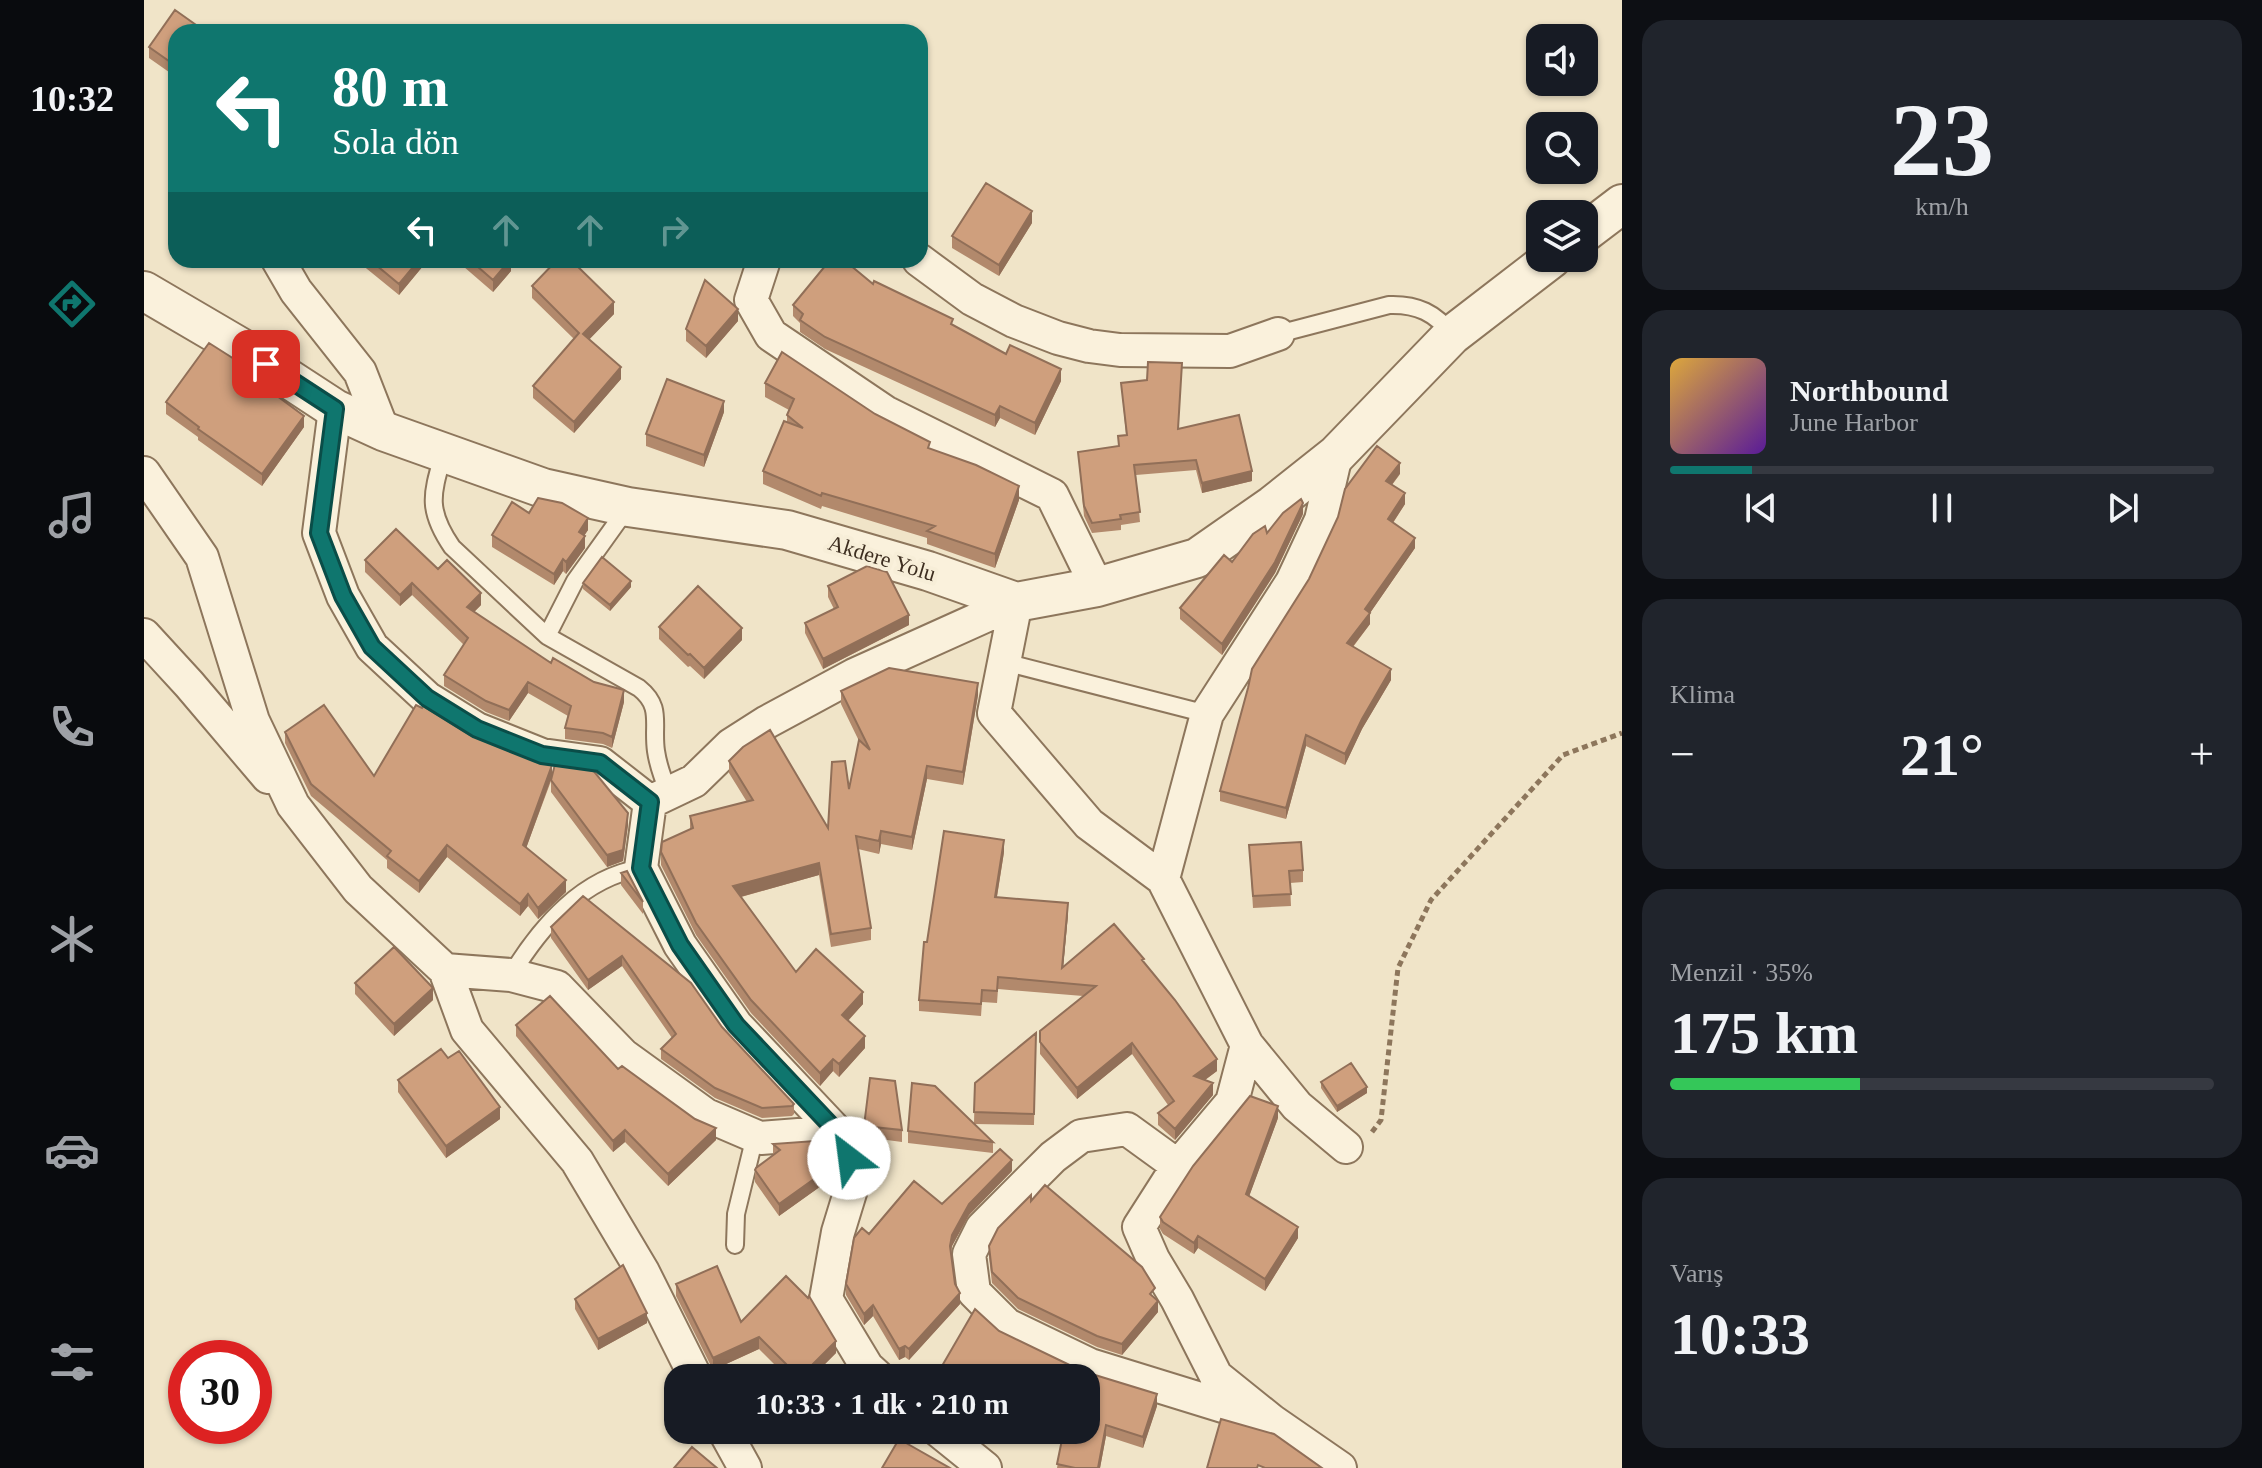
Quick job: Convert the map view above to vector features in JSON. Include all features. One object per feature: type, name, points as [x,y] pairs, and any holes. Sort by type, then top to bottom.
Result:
[{"type":"street","points":[[1598,222],[1622,204]]},
{"type":"street","points":[[928,267],[972,299],[1014,321],[1089,346],[1120,350],[1230,351],[1278,334]]},
{"type":"street","points":[[283,268],[296,291],[360,372],[383,431]]},
{"type":"street","points":[[761,268],[751,300],[771,335],[885,412],[1052,495],[1097,587]]},
{"type":"street","name":"Akdere Yolu","points":[[144,291],[243,349],[335,409],[383,431],[543,488],[628,507],[787,530],[928,571],[1016,602],[1097,587],[1197,558],[1273,505],[1336,455],[1452,335],[1534,272]]},
{"type":"street","points":[[335,409],[319,533],[343,596],[372,647],[427,698],[477,729],[542,755],[600,763],[659,798]]},
{"type":"street","points":[[1163,879],[1207,714],[1292,582],[1321,520],[1336,455]]},
{"type":"street","points":[[144,473],[202,557],[253,721],[293,805]]},
{"type":"street","points":[[865,1364],[826,1299],[838,1232],[853,1183],[849,1158],[837,1132],[736,1025],[680,945],[641,868],[659,798],[694,781],[731,745],[854,675],[1016,602]]},
{"type":"street","points":[[1016,602],[994,713],[1089,824],[1163,879],[1247,1045],[1297,1106],[1346,1147]]},
{"type":"street","points":[[144,635],[293,805],[358,889],[445,970],[467,1030],[577,1161],[643,1272],[689,1364]]},
{"type":"street","points":[[445,970],[511,975],[557,987],[623,1055],[706,1115],[755,1136],[837,1132]]},
{"type":"street","points":[[1247,1045],[1232,1102],[1178,1166],[1139,1227],[1216,1376],[1272,1421],[1340,1468]]},
{"type":"street","points":[[1178,1166],[1127,1129],[1081,1136],[1053,1157],[982,1228],[969,1254],[974,1292],[1007,1325],[1090,1365],[1272,1421]]},
{"type":"street","points":[[732,1444],[745,1468]]},
{"type":"street","points":[[955,1444],[985,1468]]},
{"type":"lane","points":[[1278,334],[1374,308],[1404,305],[1432,314],[1452,335]]},
{"type":"lane","points":[[444,452],[432,492],[437,520],[452,547],[547,636],[649,696],[656,709],[655,749],[661,774],[659,798]]},
{"type":"lane","points":[[547,636],[575,581],[628,507]]},
{"type":"lane","points":[[1004,662],[1207,714]]},
{"type":"lane","points":[[511,975],[536,938],[578,895],[612,875],[641,868]]},
{"type":"lane","points":[[735,1245],[736,1214],[755,1136]]},
{"type":"path","points":[[1346,1147],[1367,1138],[1381,1120],[1398,968],[1431,900],[1563,755],[1622,733]]},
{"type":"building","points":[[175,10],[195,24],[168,24],[168,60],[149,47]]},
{"type":"building","points":[[986,183],[1032,211],[999,265],[952,236]]},
{"type":"building","points":[[380,268],[412,268],[399,284]]},
{"type":"building","points":[[479,268],[503,268],[493,280]]},
{"type":"building","points":[[549,268],[579,268],[614,302],[583,334],[621,367],[574,422],[533,386],[579,333],[532,286]]},
{"type":"building","points":[[823,268],[854,268],[873,284],[874,281],[953,319],[951,324],[1006,354],[1010,345],[1061,369],[1035,423],[1000,406],[995,415],[825,337],[800,320],[803,314],[793,305]]},
{"type":"building","points":[[705,280],[738,309],[706,346],[686,329]]},
{"type":"building","points":[[209,343],[261,376],[257,381],[304,416],[262,474],[166,402]]},
{"type":"building","points":[[782,352],[875,414],[930,442],[928,448],[976,465],[1019,486],[995,554],[927,531],[935,526],[822,493],[821,496],[763,471],[784,421],[803,428],[787,415],[794,399],[765,383]]},
{"type":"building","points":[[1148,362],[1182,363],[1178,429],[1239,415],[1252,471],[1202,483],[1196,460],[1134,465],[1140,512],[1120,515],[1121,519],[1092,523],[1084,506],[1078,452],[1119,446],[1118,436],[1127,435],[1121,383],[1147,380]]},
{"type":"building","points":[[667,379],[724,401],[704,455],[646,434]]},
{"type":"building","points":[[1377,446],[1400,463],[1386,481],[1405,493],[1388,519],[1415,538],[1365,609],[1370,613],[1347,643],[1391,669],[1345,754],[1306,735],[1286,808],[1220,791],[1252,669],[1309,579],[1338,517],[1345,489]]},
{"type":"building","points":[[538,498],[562,503],[588,518],[579,532],[585,536],[566,562],[563,559],[554,574],[492,535],[512,502],[529,513]]},
{"type":"building","points":[[1301,499],[1303,503],[1275,562],[1222,644],[1180,608],[1224,555],[1232,562],[1253,534],[1265,526],[1267,533],[1283,513]]},
{"type":"building","points":[[396,529],[438,569],[447,560],[481,593],[467,607],[551,663],[553,658],[594,682],[624,690],[612,737],[565,728],[571,706],[528,682],[509,710],[486,701],[444,675],[468,638],[412,583],[400,595],[365,560]]},
{"type":"building","points":[[602,557],[631,581],[610,605],[583,583]]},
{"type":"building","points":[[867,566],[887,572],[909,615],[823,659],[805,623],[838,607],[828,586]]},
{"type":"building","points":[[698,586],[742,628],[704,668],[659,627]]},
{"type":"building","points":[[889,668],[978,683],[963,772],[927,766],[912,837],[881,831],[879,841],[856,836],[871,928],[831,934],[819,863],[733,886],[796,972],[816,949],[863,992],[842,1015],[865,1036],[839,1064],[833,1059],[820,1073],[751,1000],[696,923],[661,852],[662,842],[693,828],[690,816],[753,800],[729,761],[743,747],[770,730],[828,828],[832,762],[845,761],[849,789],[859,740],[870,750],[841,691]]},
{"type":"building","points":[[324,705],[374,776],[416,705],[423,706],[470,735],[552,765],[523,845],[566,880],[538,908],[528,894],[520,904],[447,845],[419,881],[387,856],[391,851],[311,784],[285,732]]},
{"type":"building","points":[[555,764],[592,769],[628,813],[623,850],[607,855],[551,780]]},
{"type":"building","points":[[944,831],[1004,840],[995,897],[1068,903],[1062,968],[1114,924],[1144,959],[1217,1059],[1194,1076],[1213,1083],[1175,1129],[1158,1113],[1174,1101],[1132,1043],[1077,1088],[1040,1042],[1040,1031],[1096,986],[998,977],[997,991],[982,990],[981,1004],[919,1000],[924,942],[927,942]]},
{"type":"building","points":[[1301,842],[1303,870],[1289,871],[1291,894],[1253,896],[1249,845]]},
{"type":"building","points":[[627,871],[643,902],[621,873]]},
{"type":"building","points":[[583,896],[691,983],[722,1027],[794,1104],[762,1108],[715,1088],[661,1049],[676,1034],[622,956],[588,980],[551,927]]},
{"type":"building","points":[[394,947],[433,988],[394,1024],[355,983]]},
{"type":"building","points":[[550,996],[618,1069],[622,1066],[695,1119],[716,1128],[668,1174],[625,1130],[613,1141],[516,1025]]},
{"type":"building","points":[[1036,1033],[1034,1114],[974,1112],[975,1083]]},
{"type":"building","points":[[441,1049],[448,1058],[459,1051],[500,1107],[446,1146],[398,1080]]},
{"type":"building","points":[[1351,1063],[1367,1087],[1337,1106],[1321,1082]]},
{"type":"building","points":[[870,1078],[895,1081],[902,1130],[864,1126]]},
{"type":"building","points":[[912,1083],[935,1086],[993,1142],[908,1131]]},
{"type":"building","points":[[1250,1096],[1278,1106],[1246,1194],[1298,1227],[1265,1279],[1198,1236],[1194,1243],[1160,1217],[1193,1166]]},
{"type":"building","points":[[815,1141],[828,1158],[828,1169],[779,1204],[756,1168],[780,1150],[773,1144]]},
{"type":"building","points":[[1000,1149],[1012,1160],[969,1204],[952,1235],[950,1246],[955,1284],[960,1293],[909,1349],[905,1346],[899,1349],[873,1305],[864,1314],[846,1284],[854,1238],[862,1228],[869,1234],[914,1181],[942,1204]]},
{"type":"building","points":[[1045,1185],[1142,1267],[1155,1288],[1150,1294],[1158,1301],[1122,1344],[1097,1336],[1018,1298],[992,1272],[989,1246],[998,1228]]},
{"type":"building","points":[[623,1265],[647,1313],[598,1339],[575,1299]]},
{"type":"building","points":[[717,1266],[741,1322],[786,1276],[809,1296],[836,1341],[813,1364],[786,1364],[759,1337],[713,1358],[676,1284]]},
{"type":"building","points":[[975,1309],[999,1331],[1067,1364],[943,1364]]},
{"type":"building","points":[[1100,1377],[1157,1394],[1143,1437],[1106,1425],[1098,1468],[1057,1464],[1061,1444],[1100,1444]]},
{"type":"building","points":[[1221,1419],[1274,1434],[1322,1468],[1265,1468],[1258,1465],[1257,1468],[1207,1468]]},
{"type":"building","points":[[896,1444],[908,1444],[950,1468],[882,1468]]},
{"type":"building","points":[[692,1447],[717,1468],[674,1468]]},
{"type":"route","points":[[266,364],[335,409],[319,533],[343,596],[372,647],[427,698],[477,729],[542,755],[600,763],[650,802],[641,868],[680,945],[736,1025],[837,1132],[849,1158]]}]
